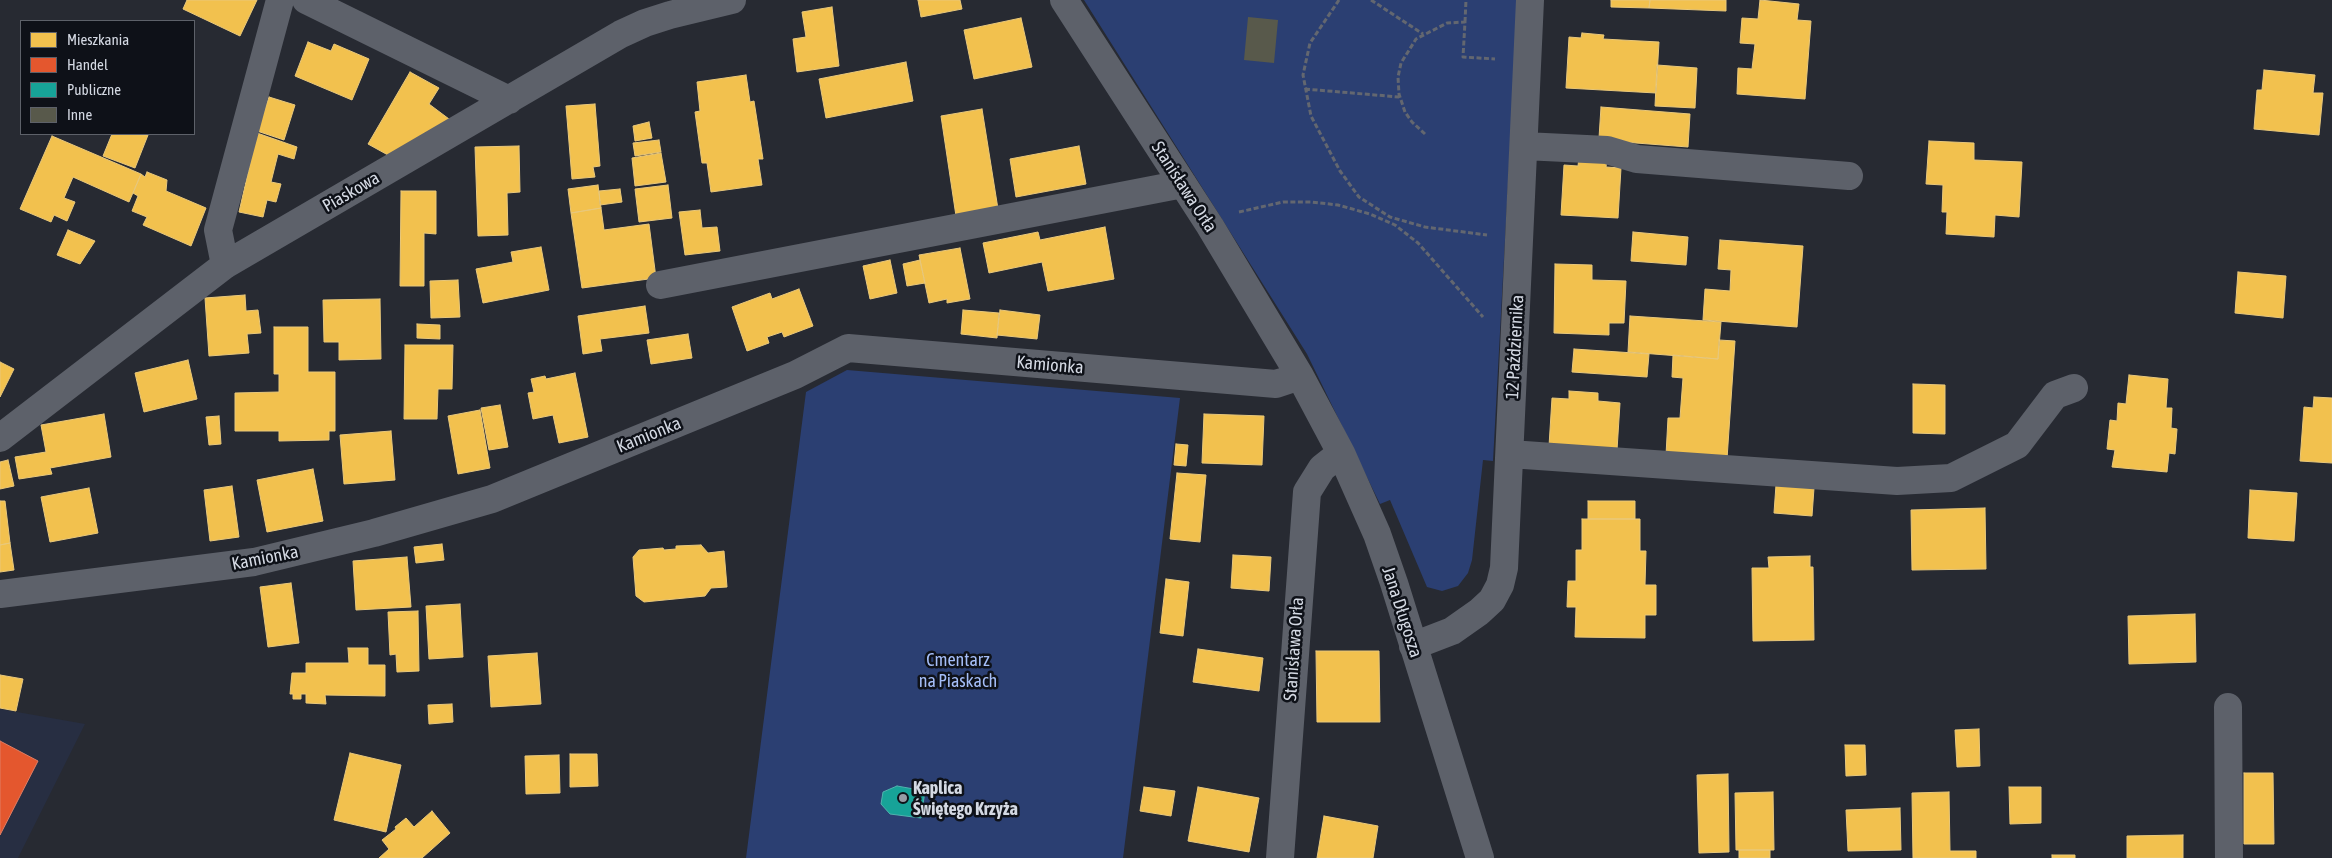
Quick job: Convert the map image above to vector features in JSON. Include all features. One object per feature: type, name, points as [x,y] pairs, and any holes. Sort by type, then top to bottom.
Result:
[{"type":"street","points":[[225,265],[218,230],[280,0]]},
{"type":"street","points":[[306,0],[510,100]]},
{"type":"street","name":"Piaskowa","points":[[0,438],[225,265],[621,34],[645,23],[732,0]]},
{"type":"street","name":"Stanisława Orła","points":[[1064,0],[1210,226],[1300,376]]},
{"type":"street","name":"12 Października","points":[[1413,646],[1452,631],[1479,612],[1492,600],[1500,584],[1506,547],[1530,0]]},
{"type":"street","points":[[1524,146],[1607,150],[1638,159],[1849,176]]},
{"type":"street","points":[[660,285],[1183,184]]},
{"type":"street","name":"Kamionka","points":[[0,594],[254,562],[374,533],[492,499],[795,375],[848,348],[1276,384],[1300,376]]},
{"type":"street","name":"Jana Długosza","points":[[1300,376],[1340,453],[1377,534],[1480,858]]},
{"type":"street","points":[[1510,454],[1897,481],[1951,478],[2018,445],[2055,394],[2074,388]]},
{"type":"street","name":"Stanisława Orła","points":[[1280,858],[1306,492],[1322,468],[1340,453]]},
{"type":"street","points":[[2228,707],[2229,858]]},
{"type":"path","points":[[1339,0],[1310,43],[1303,75],[1304,89],[1316,128],[1340,171],[1359,197],[1388,216],[1425,227],[1489,235]]},
{"type":"path","points":[[1371,0],[1423,34]]},
{"type":"path","points":[[1466,0],[1463,57],[1497,59]]},
{"type":"path","points":[[1425,134],[1412,122],[1405,112],[1399,97],[1398,85],[1401,63],[1412,44],[1423,34],[1447,23],[1465,22]]},
{"type":"path","points":[[1304,89],[1399,97]]},
{"type":"path","points":[[1210,226],[1231,214],[1283,202],[1338,205],[1370,214],[1394,225],[1418,243],[1488,324]]},
{"type":"path","points":[[1385,222],[1388,216]]},
{"type":"shaded area","points":[[0,709],[85,724],[18,858],[0,858]]},
{"type":"green space","points":[[1084,0],[1518,0],[1493,461],[1483,460],[1472,560],[1468,573],[1458,586],[1442,591],[1427,587],[1390,500],[1380,504],[1307,354]]},
{"type":"green space","name":"Cmentarz na Piaskach","points":[[847,370],[1180,398],[1123,858],[746,858],[806,392]]},
{"type":"building: Mieszkania","points":[[187,0],[257,0],[240,36],[183,9]]},
{"type":"building: Mieszkania","points":[[918,0],[960,0],[962,9],[921,17]]},
{"type":"building: Mieszkania","points":[[1611,0],[1650,0],[1649,8],[1611,7]]},
{"type":"building: Mieszkania","points":[[1650,0],[1726,0],[1726,11],[1649,8]]},
{"type":"building: Mieszkania","points":[[1760,0],[1799,4],[1797,20],[1811,21],[1805,99],[1737,94],[1738,68],[1752,69],[1755,44],[1740,43],[1742,18],[1758,19]]},
{"type":"building: Mieszkania","points":[[832,7],[839,66],[797,72],[793,39],[806,37],[802,12]]},
{"type":"building: Mieszkania","points":[[1021,18],[1032,67],[974,79],[964,30]]},
{"type":"building: Mieszkania","points":[[1582,33],[1604,35],[1603,39],[1659,42],[1656,93],[1566,88],[1569,37],[1581,38]]},
{"type":"building: Mieszkania","points":[[308,42],[331,51],[334,44],[369,59],[352,100],[295,76]]},
{"type":"building: Mieszkania","points":[[906,62],[913,101],[826,118],[819,79]]},
{"type":"building: Mieszkania","points":[[1657,65],[1697,68],[1695,108],[1655,106]]},
{"type":"building: Mieszkania","points":[[2264,70],[2315,75],[2313,93],[2323,93],[2319,135],[2254,129],[2257,90],[2262,90]]},
{"type":"building: Mieszkania","points":[[410,72],[439,88],[429,104],[449,119],[397,160],[368,144]]},
{"type":"building: Mieszkania","points":[[746,75],[750,102],[754,101],[763,159],[758,159],[762,185],[711,192],[707,163],[702,163],[695,112],[700,111],[697,82]]},
{"type":"building: Mieszkania","points":[[269,97],[295,105],[284,140],[257,131]]},
{"type":"building: Mieszkania","points":[[595,104],[600,166],[593,167],[595,177],[572,179],[566,106]]},
{"type":"building: Mieszkania","points":[[1601,107],[1690,114],[1688,147],[1623,142],[1623,140],[1599,138]]},
{"type":"building: Mieszkania","points":[[982,109],[998,209],[956,216],[941,116]]},
{"type":"building: Mieszkania","points":[[649,122],[652,138],[635,141],[633,126]]},
{"type":"building: Mieszkania","points":[[257,133],[297,147],[294,159],[278,154],[271,182],[281,184],[276,202],[267,200],[263,217],[239,212]]},
{"type":"building: Mieszkania","points":[[112,135],[148,135],[135,168],[103,156]]},
{"type":"building: Mieszkania","points":[[52,136],[141,174],[129,202],[73,177],[64,198],[75,202],[67,221],[54,215],[51,222],[20,209]]},
{"type":"building: Mieszkania","points":[[659,140],[661,152],[635,156],[633,143]]},
{"type":"building: Mieszkania","points":[[1929,141],[1974,143],[1974,160],[2022,162],[2019,217],[1995,215],[1994,237],[1946,234],[1947,212],[1942,212],[1943,185],[1926,184]]},
{"type":"building: Mieszkania","points":[[519,146],[520,192],[507,193],[508,235],[478,236],[475,147]]},
{"type":"building: Mieszkania","points":[[1079,146],[1086,184],[1016,197],[1010,159]]},
{"type":"building: Mieszkania","points":[[661,153],[666,182],[635,186],[632,158]]},
{"type":"building: Mieszkania","points":[[1579,157],[1607,159],[1606,167],[1621,168],[1618,218],[1561,215],[1564,165],[1578,166]]},
{"type":"building: Mieszkania","points":[[147,172],[167,180],[166,191],[206,208],[191,246],[143,225],[147,217],[132,211],[138,196],[133,193],[141,174],[145,177]]},
{"type":"building: Mieszkania","points":[[598,185],[601,208],[571,213],[568,189]]},
{"type":"building: Mieszkania","points":[[668,185],[672,218],[639,222],[635,189]]},
{"type":"building: Mieszkania","points":[[620,189],[622,202],[600,205],[599,191]]},
{"type":"building: Mieszkania","points":[[401,191],[436,191],[436,234],[424,233],[424,286],[400,286]]},
{"type":"building: Mieszkania","points":[[601,208],[604,230],[649,224],[656,278],[582,288],[571,213]]},
{"type":"building: Mieszkania","points":[[700,210],[702,228],[717,227],[720,251],[685,255],[679,212]]},
{"type":"building: Mieszkania","points":[[1105,227],[1114,279],[1048,291],[1042,262],[989,273],[983,243],[1038,232],[1040,240]]},
{"type":"building: Mieszkania","points":[[68,230],[95,241],[80,264],[57,255]]},
{"type":"building: Mieszkania","points":[[1633,232],[1688,237],[1686,265],[1631,261]]},
{"type":"building: Mieszkania","points":[[1720,240],[1803,246],[1797,327],[1703,320],[1705,289],[1730,291],[1731,270],[1718,269]]},
{"type":"building: Mieszkania","points":[[541,247],[549,290],[483,303],[476,269],[513,262],[511,252]]},
{"type":"building: Mieszkania","points":[[960,248],[970,299],[947,303],[947,299],[929,303],[919,255]]},
{"type":"building: Mieszkania","points":[[890,260],[897,293],[870,299],[863,266]]},
{"type":"building: Mieszkania","points":[[920,260],[925,283],[907,286],[903,264]]},
{"type":"building: Mieszkania","points":[[1555,264],[1592,265],[1592,280],[1626,281],[1624,323],[1609,323],[1609,335],[1554,333]]},
{"type":"building: Mieszkania","points":[[2238,272],[2286,276],[2283,318],[2235,313]]},
{"type":"building: Mieszkania","points":[[458,280],[460,317],[431,318],[430,281]]},
{"type":"building: Mieszkania","points":[[799,289],[813,326],[784,337],[782,332],[767,337],[769,343],[747,351],[732,307],[770,293],[772,299]]},
{"type":"building: Mieszkania","points":[[245,295],[246,311],[258,310],[261,333],[247,334],[249,353],[209,356],[205,298]]},
{"type":"building: Mieszkania","points":[[380,299],[381,359],[339,360],[339,342],[324,342],[323,300]]},
{"type":"building: Mieszkania","points":[[645,306],[649,333],[600,339],[602,351],[583,354],[578,316]]},
{"type":"building: Mieszkania","points":[[963,310],[999,313],[997,338],[961,334]]},
{"type":"building: Mieszkania","points":[[1000,310],[1040,315],[1037,339],[997,335]]},
{"type":"building: Mieszkania","points":[[1630,316],[1721,322],[1718,359],[1628,352]]},
{"type":"building: Mieszkania","points":[[417,324],[440,325],[440,339],[417,338]]},
{"type":"building: Mieszkania","points":[[274,327],[308,327],[308,372],[335,372],[335,431],[329,431],[329,440],[279,441],[279,431],[235,431],[235,393],[279,392],[279,374],[274,374]]},
{"type":"building: Mieszkania","points":[[688,334],[692,358],[651,364],[647,340]]},
{"type":"building: Mieszkania","points":[[1719,340],[1735,341],[1727,459],[1666,455],[1668,418],[1680,418],[1683,378],[1672,377],[1673,355],[1718,359]]},
{"type":"building: Mieszkania","points":[[405,345],[453,345],[452,389],[438,389],[437,419],[404,419]]},
{"type":"building: Mieszkania","points":[[1574,349],[1649,354],[1647,377],[1572,372]]},
{"type":"building: Mieszkania","points":[[188,360],[197,399],[144,412],[135,373]]},
{"type":"building: Mieszkania","points":[[0,362],[14,369],[0,397]]},
{"type":"building: Mieszkania","points":[[575,373],[588,437],[559,443],[553,415],[533,419],[528,393],[534,392],[531,379],[545,376],[546,379]]},
{"type":"building: Mieszkania","points":[[2129,375],[2168,379],[2166,408],[2172,408],[2171,428],[2177,429],[2175,454],[2169,453],[2167,472],[2112,467],[2115,450],[2107,449],[2110,420],[2117,421],[2118,403],[2126,404]]},
{"type":"building: Mieszkania","points":[[1913,384],[1945,385],[1945,434],[1913,433]]},
{"type":"building: Mieszkania","points":[[1569,391],[1598,393],[1598,401],[1620,403],[1617,450],[1549,446],[1552,398],[1569,399]]},
{"type":"building: Mieszkania","points":[[2314,397],[2332,398],[2332,463],[2300,461],[2304,407],[2313,408]]},
{"type":"building: Mieszkania","points":[[500,405],[508,447],[489,450],[481,408]]},
{"type":"building: Mieszkania","points":[[480,410],[490,468],[458,474],[448,416]]},
{"type":"building: Mieszkania","points":[[104,414],[111,457],[50,468],[52,474],[19,479],[15,457],[46,452],[41,425]]},
{"type":"building: Mieszkania","points":[[1204,414],[1264,416],[1262,465],[1202,463]]},
{"type":"building: Mieszkania","points":[[219,416],[221,444],[209,445],[206,417]]},
{"type":"building: Mieszkania","points":[[391,431],[395,480],[344,484],[340,435]]},
{"type":"building: Mieszkania","points":[[1176,444],[1188,445],[1186,466],[1174,465]]},
{"type":"building: Mieszkania","points":[[8,460],[14,486],[0,489],[0,462]]},
{"type":"building: Mieszkania","points":[[313,469],[323,521],[267,532],[257,480]]},
{"type":"building: Mieszkania","points":[[1177,473],[1206,475],[1200,542],[1170,539]]},
{"type":"building: Mieszkania","points":[[1776,485],[1814,488],[1812,516],[1774,513]]},
{"type":"building: Mieszkania","points":[[232,486],[239,537],[210,541],[204,490]]},
{"type":"building: Mieszkania","points":[[89,488],[98,533],[50,542],[41,497]]},
{"type":"building: Mieszkania","points":[[2250,490],[2297,493],[2294,541],[2248,538]]},
{"type":"building: Mieszkania","points":[[0,501],[5,501],[10,543],[0,545]]},
{"type":"building: Mieszkania","points":[[1588,501],[1635,501],[1635,519],[1588,519]]},
{"type":"building: Mieszkania","points":[[1985,508],[1986,569],[1912,570],[1911,510]]},
{"type":"building: Mieszkania","points":[[1582,519],[1640,519],[1640,551],[1646,551],[1645,585],[1656,585],[1656,615],[1645,615],[1645,638],[1575,637],[1576,607],[1567,607],[1568,581],[1576,581],[1576,550],[1582,550]]},
{"type":"building: Mieszkania","points":[[10,543],[14,570],[0,572],[0,545]]},
{"type":"building: Mieszkania","points":[[442,544],[444,560],[416,563],[414,547]]},
{"type":"building: Mieszkania","points":[[701,545],[708,553],[724,551],[727,587],[711,588],[705,596],[644,602],[636,596],[633,557],[639,550],[663,548],[664,550],[676,549],[676,546]]},
{"type":"building: Mieszkania","points":[[1233,555],[1271,557],[1269,591],[1231,588]]},
{"type":"building: Mieszkania","points":[[1810,556],[1810,567],[1813,567],[1814,640],[1753,641],[1752,568],[1769,568],[1768,557]]},
{"type":"building: Mieszkania","points":[[407,557],[411,607],[356,610],[353,561]]},
{"type":"building: Mieszkania","points":[[1166,579],[1189,582],[1183,636],[1160,633]]},
{"type":"building: Mieszkania","points":[[291,583],[299,643],[268,647],[260,587]]},
{"type":"building: Mieszkania","points":[[460,604],[463,657],[429,659],[426,606]]},
{"type":"building: Mieszkania","points":[[418,611],[419,671],[397,672],[396,654],[390,655],[388,612]]},
{"type":"building: Mieszkania","points":[[2195,614],[2196,662],[2129,664],[2128,616]]},
{"type":"building: Mieszkania","points":[[348,648],[368,648],[368,665],[385,665],[385,696],[325,695],[326,704],[306,703],[306,694],[301,694],[301,699],[293,699],[293,694],[290,694],[292,673],[306,673],[306,663],[349,663]]},
{"type":"building: Mieszkania","points":[[1198,649],[1263,658],[1259,691],[1193,682]]},
{"type":"building: Mieszkania","points":[[1316,651],[1379,651],[1380,722],[1317,722]]},
{"type":"building: Mieszkania","points":[[537,653],[541,704],[491,707],[488,656]]},
{"type":"building: Mieszkania","points":[[0,675],[23,679],[16,711],[0,708]]},
{"type":"building: Mieszkania","points":[[452,704],[453,722],[429,724],[428,705]]},
{"type":"building: Mieszkania","points":[[1979,729],[1980,766],[1957,767],[1955,730]]},
{"type":"building: Mieszkania","points":[[1845,745],[1865,745],[1866,775],[1846,776]]},
{"type":"building: Mieszkania","points":[[350,753],[401,765],[386,832],[334,820]]},
{"type":"building: Mieszkania","points":[[570,754],[597,754],[598,786],[570,787]]},
{"type":"building: Mieszkania","points":[[559,755],[560,793],[526,794],[525,756]]},
{"type":"building: Mieszkania","points":[[2244,773],[2273,773],[2274,844],[2244,844]]},
{"type":"building: Mieszkania","points":[[1728,774],[1729,852],[1699,853],[1697,775]]},
{"type":"building: Mieszkania","points":[[1144,787],[1175,791],[1171,816],[1140,811]]},
{"type":"building: Mieszkania","points":[[1198,787],[1259,798],[1249,852],[1188,841]]},
{"type":"building: Mieszkania","points":[[2009,787],[2041,787],[2041,823],[2010,824]]},
{"type":"building: Mieszkania","points":[[1773,792],[1774,850],[1736,850],[1735,793]]},
{"type":"building: Mieszkania","points":[[1949,792],[1950,851],[1976,851],[1976,858],[1913,858],[1912,793]]},
{"type":"building: Mieszkania","points":[[1900,808],[1901,850],[1848,851],[1846,810]]},
{"type":"building: Mieszkania","points":[[432,811],[450,833],[422,858],[379,858],[389,849],[382,840],[396,829],[395,827],[406,818],[414,827]]},
{"type":"building: Mieszkania","points":[[1324,816],[1378,826],[1373,858],[1317,858]]},
{"type":"building: Mieszkania","points":[[2183,835],[2183,858],[2127,858],[2127,836]]},
{"type":"building: Mieszkania","points":[[1739,850],[1770,850],[1770,858],[1739,858]]},
{"type":"building: Mieszkania","points":[[2052,855],[2075,855],[2075,858],[2052,858]]},
{"type":"building: Handel","points":[[0,741],[38,761],[0,835]]},
{"type":"building: Publiczne","name":"Kaplica Świętego Krzyża","points":[[897,786],[925,791],[921,818],[890,814],[881,804],[883,792]]},
{"type":"building: Inne","points":[[1248,17],[1278,20],[1274,63],[1244,60]]},
{"type":"place","name":"Kaplica Świętego Krzyża","points":[[903,798]]}]
